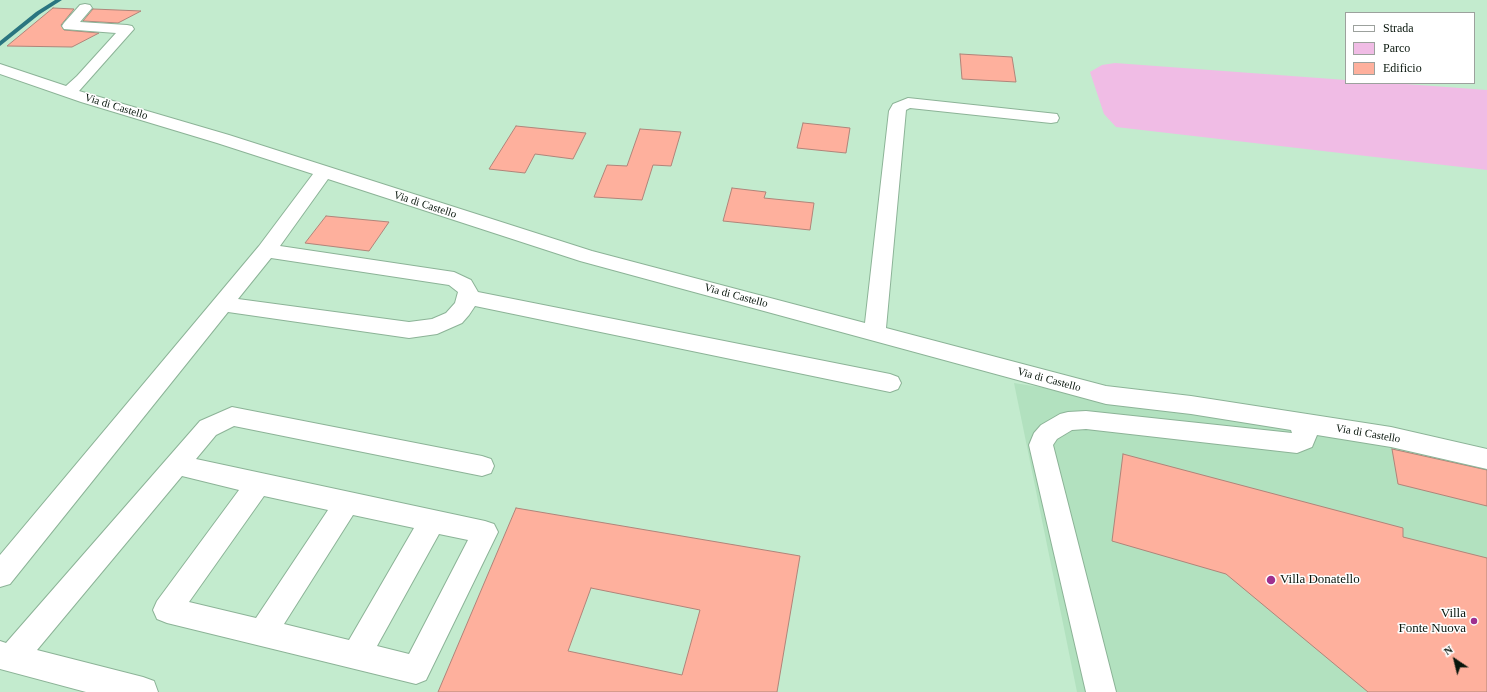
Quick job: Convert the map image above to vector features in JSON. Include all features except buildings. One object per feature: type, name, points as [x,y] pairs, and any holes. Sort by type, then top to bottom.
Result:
[{"type":"street","points":[[70,92],[127,29],[69,26],[85,8]]},
{"type":"street","name":"Via di Castello","points":[[0,69],[586,256],[1106,395],[1191,405],[1391,437],[1487,459]]},
{"type":"street","points":[[875,333],[897,111],[899,107],[908,103],[1051,118]]},
{"type":"street","points":[[0,575],[266,251],[324,172]]},
{"type":"street","points":[[222,304],[409,330],[437,326],[454,318],[466,303],[468,292],[464,285],[454,280],[266,251]]},
{"type":"street","points":[[467,297],[890,383]]},
{"type":"street","points":[[143,692],[6,656],[177,465],[208,428],[232,416],[482,466]]},
{"type":"street","points":[[1101,692],[1041,446],[1046,436],[1049,432],[1068,421],[1086,420],[1297,443],[1303,440],[1306,436],[1300,423]]},
{"type":"street","points":[[177,465],[258,484],[485,532],[416,670],[167,610],[258,484]]},
{"type":"street","points":[[262,633],[347,503]]},
{"type":"street","points":[[356,656],[432,521]]},
{"type":"shaded area","name":"Villa Donatello","points":[[1014,383],[1391,443],[1487,468],[1487,692],[1077,692]]},
{"type":"green space","points":[[1115,63],[1345,80],[1345,84],[1406,84],[1487,90],[1487,170],[1116,127],[1104,114],[1090,72],[1102,65]]},
{"type":"waterway","points":[[0,44],[38,13],[59,0]]},
{"type":"place","name":"Villa Donatello","points":[[1271,580]]},
{"type":"place","name":"Villa Fonte Nuova","points":[[1474,621]]}]
